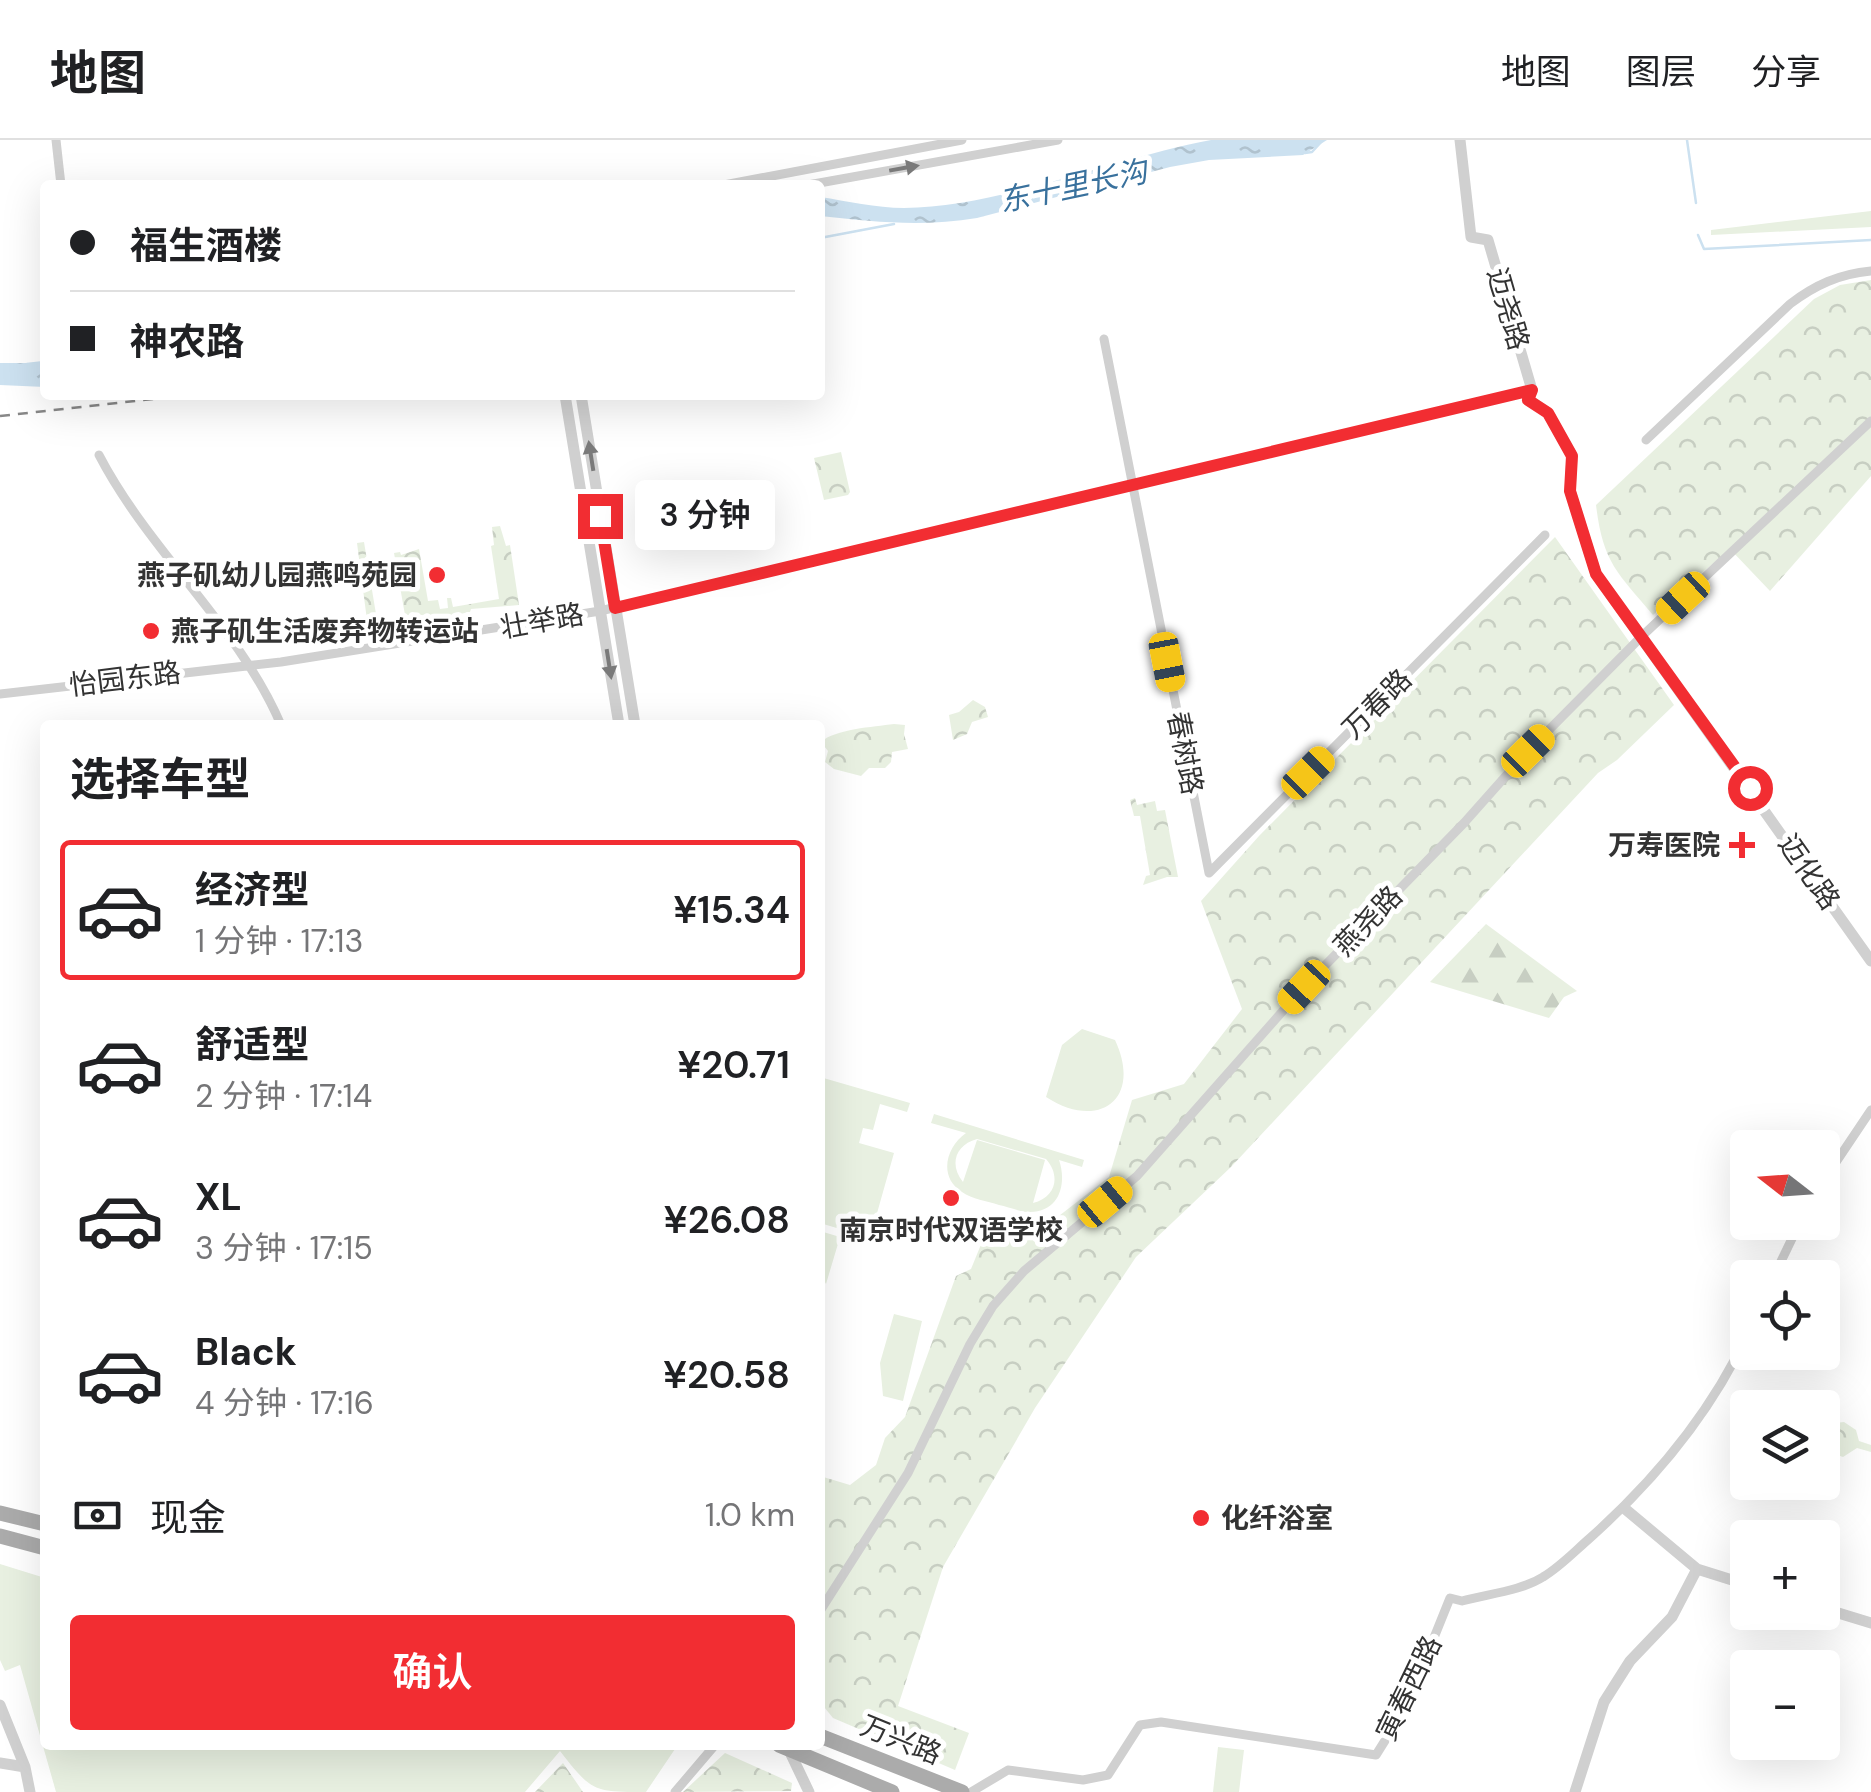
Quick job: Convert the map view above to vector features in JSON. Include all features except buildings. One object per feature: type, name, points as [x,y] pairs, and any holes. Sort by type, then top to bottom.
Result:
[{"type":"main road","points":[[0,1513],[40,1523]]},
{"type":"main road","points":[[0,1536],[40,1547]]},
{"type":"main road","name":"万兴路","points":[[825,1738],[962,1792]]},
{"type":"main road","name":"万兴路","points":[[798,1750],[892,1792]]},
{"type":"street","points":[[56,140],[60,180]]},
{"type":"street","points":[[750,180],[962,140]]},
{"type":"street","points":[[825,182],[1058,140]]},
{"type":"street","name":"迈尧路","points":[[1460,140],[1471,237],[1488,240],[1532,390],[1528,400],[1548,413],[1572,456],[1570,491],[1596,574],[1641,637]]},
{"type":"street","points":[[1646,440],[1790,304],[1814,286],[1854,272],[1871,271]]},
{"type":"street","name":"春树路","points":[[1104,339],[1209,873]]},
{"type":"street","name":"壮举路","points":[[250,664],[600,612],[1532,390]]},
{"type":"street","points":[[566,400],[618,720]]},
{"type":"street","points":[[582,400],[634,720]]},
{"type":"street","name":"燕尧路","points":[[825,1603],[908,1473],[970,1344],[994,1306],[1036,1260],[1137,1176],[1304,987],[1641,637],[1871,421]]},
{"type":"street","points":[[99,455],[122,499],[250,664],[278,720]]},
{"type":"street","name":"万春路","points":[[1209,873],[1545,536]]},
{"type":"street","name":"迈化路","points":[[1641,637],[1871,961]]},
{"type":"street","name":"怡园东路","points":[[0,694],[250,664]]},
{"type":"street","points":[[1840,1156],[1871,1110]]},
{"type":"street","name":"寅春西路","points":[[971,1792],[1008,1770],[1083,1780],[1108,1775],[1140,1725],[1161,1722],[1376,1755],[1406,1708],[1450,1598],[1462,1601],[1541,1579],[1624,1508],[1670,1458],[1730,1370]]},
{"type":"street","points":[[1624,1508],[1697,1569],[1730,1579]]},
{"type":"street","points":[[1575,1792],[1604,1702],[1630,1661],[1672,1616],[1697,1569]]},
{"type":"street","points":[[1840,1614],[1871,1624]]},
{"type":"street","points":[[0,1705],[25,1768],[30,1792]]},
{"type":"street","points":[[675,1792],[712,1750]]},
{"type":"street","points":[[792,1750],[809,1792]]},
{"type":"street","points":[[0,1763],[25,1768]]},
{"type":"green space","points":[[1871,211],[1871,227],[1711,235],[1711,230]]},
{"type":"green space","points":[[1871,280],[1871,476],[1770,591],[1730,549],[1653,615],[1614,566],[1603,541],[1596,505],[1814,299],[1840,285]]},
{"type":"green space","points":[[841,452],[850,492],[824,500],[814,458]]},
{"type":"green space","points":[[500,526],[506,546],[510,545],[519,605],[471,609],[440,618],[415,616],[409,621],[368,628],[357,543],[364,542],[377,620],[405,615],[394,553],[401,555],[419,549],[428,601],[438,600],[440,609],[448,608],[447,598],[451,598],[453,607],[499,599],[491,546],[492,527]]},
{"type":"green space","points":[[1555,537],[1674,705],[1598,773],[1231,1167],[1136,1257],[1035,1408],[943,1567],[898,1706],[969,1733],[955,1770],[833,1718],[825,1708],[825,1478],[850,1485],[876,1465],[885,1438],[905,1417],[956,1276],[971,1269],[991,1220],[1037,1233],[1109,1177],[1132,1100],[1184,1084],[1242,1009],[1201,901],[1259,836]]},
{"type":"green space","points":[[973,700],[985,707],[988,717],[972,722],[967,734],[953,740],[949,715]]},
{"type":"green space","points":[[905,725],[908,749],[892,752],[891,762],[885,768],[869,768],[861,776],[834,769],[825,762],[825,739],[855,729]]},
{"type":"green space","points":[[1135,798],[1137,805],[1155,801],[1157,811],[1165,810],[1178,877],[1143,885],[1150,875],[1140,816],[1134,816],[1130,800]]},
{"type":"green space","points":[[1486,924],[1577,991],[1564,997],[1549,1018],[1430,982]]},
{"type":"green space","points":[[1082,1029],[1115,1040],[1122,1061],[1119,1093],[1098,1110],[1065,1107],[1046,1097],[1062,1045]]},
{"type":"green space","points":[[825,1078],[910,1103],[907,1112],[880,1104],[873,1130],[863,1128],[859,1143],[894,1153],[870,1238],[825,1224]]},
{"type":"green space","points":[[934,1114],[1084,1160],[1082,1167],[1059,1160],[1061,1187],[1048,1207],[1030,1212],[1018,1210],[970,1196],[954,1186],[947,1162],[966,1133],[931,1123]],"holes":[[[977,1139],[1046,1159],[1054,1172],[1054,1185],[1047,1196],[1033,1203],[1045,1160],[977,1140],[963,1182],[955,1163],[959,1151]]]},
{"type":"green space","points":[[825,1232],[840,1237],[825,1282]]},
{"type":"green space","points":[[894,1314],[922,1321],[903,1401],[883,1396],[880,1363]]},
{"type":"green space","points":[[1840,1423],[1856,1430],[1859,1441],[1871,1445],[1871,1452],[1857,1448],[1840,1456]]},
{"type":"green space","points":[[0,1564],[40,1576],[40,1736],[20,1665],[5,1671],[0,1660]]},
{"type":"green space","points":[[1218,1747],[1244,1750],[1239,1792],[1213,1792]]},
{"type":"green space","points":[[44,1750],[674,1750],[646,1792],[595,1787],[579,1775],[560,1751],[525,1792],[56,1792]]},
{"type":"green space","points":[[725,1753],[792,1783],[791,1791],[683,1792]]},
{"type":"green space","points":[[563,1763],[583,1792],[535,1792]]},
{"type":"water","points":[[1211,140],[1327,140],[1303,155],[1209,160],[1170,167],[977,218],[918,223],[825,217],[825,198],[893,208],[941,206],[1018,191]]},
{"type":"water","points":[[0,363],[40,363],[40,387],[0,385]]},
{"type":"waterway","name":"东十里长沟","points":[[1305,153],[1312,152],[1323,140]]},
{"type":"waterway","points":[[1687,140],[1696,203]]},
{"type":"waterway","name":"东十里长沟","points":[[825,237],[894,224]]},
{"type":"waterway","points":[[1698,235],[1704,249],[1871,240]]},
{"type":"waterway","name":"东十里长沟","points":[[27,364],[40,363]]},
{"type":"railway","points":[[0,416],[144,400]]},
{"type":"place","name":"燕子矶幼儿园燕鸣苑园","points":[[437,575]]},
{"type":"place","name":"燕子矶生活废弃物转运站","points":[[151,631]]},
{"type":"place","name":"万寿医院","points":[[1742,845]]},
{"type":"place","name":"南京时代双语学校","points":[[951,1198]]},
{"type":"place","name":"化纤浴室","points":[[1201,1518]]},
{"type":"route","points":[[600,516],[615,608],[1532,390],[1528,400],[1548,413],[1572,456],[1570,491],[1596,574],[1750,788]]}]
